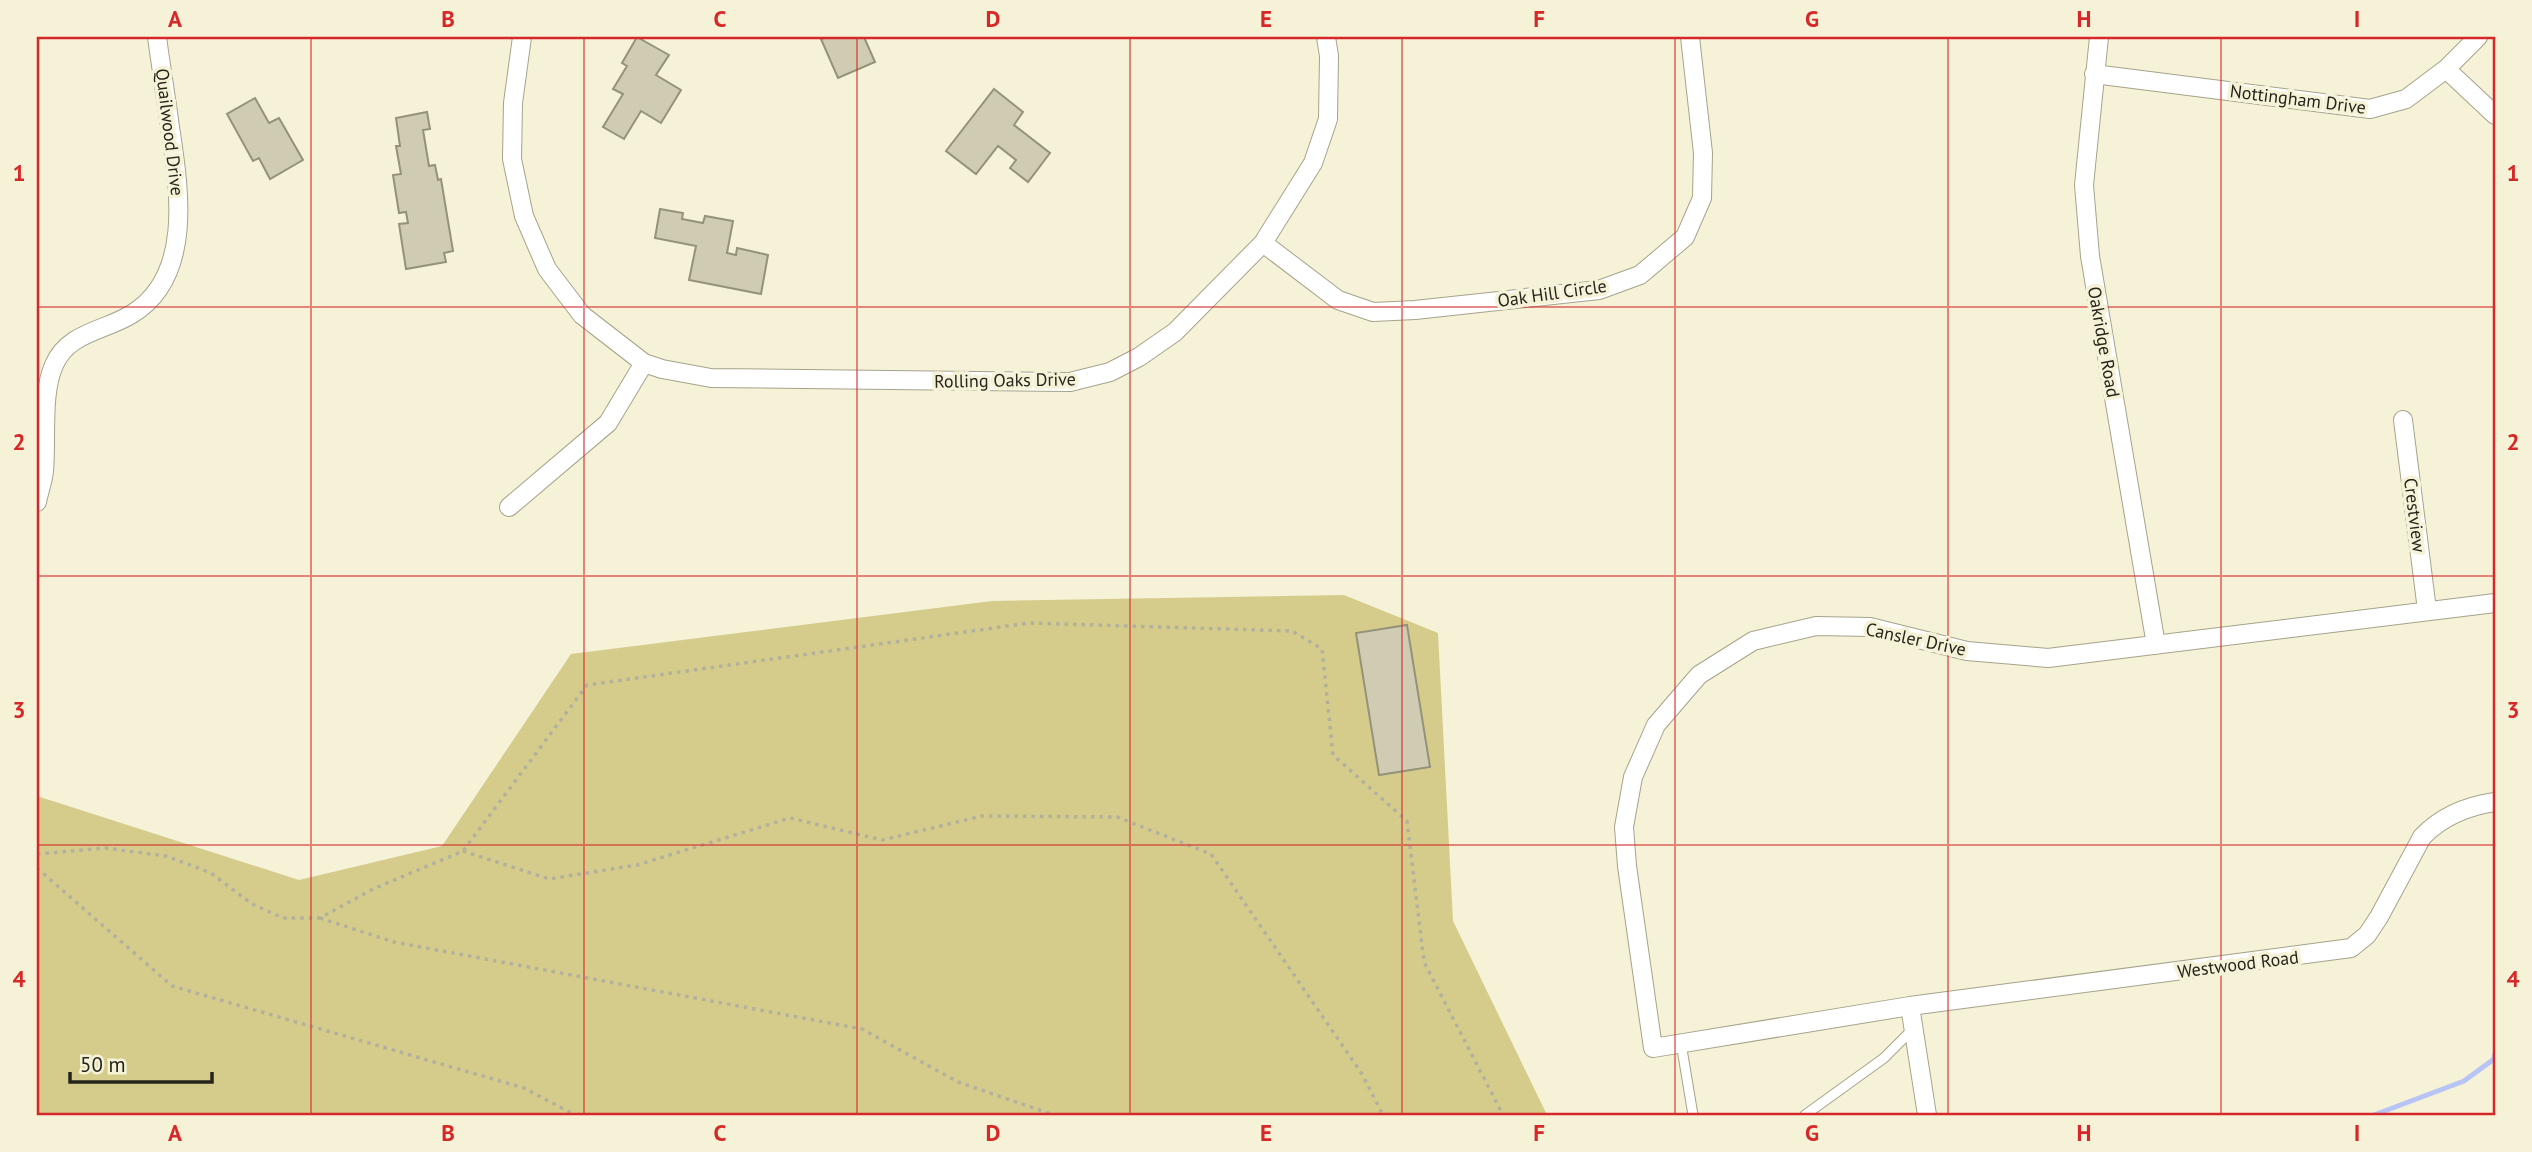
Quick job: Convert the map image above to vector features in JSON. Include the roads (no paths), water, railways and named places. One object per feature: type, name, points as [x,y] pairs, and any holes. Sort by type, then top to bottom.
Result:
[{"type":"street","name":"Quailwood Drive","points":[[37,502],[44,473],[46,401],[54,364],[74,339],[132,314],[150,299],[166,274],[176,242],[179,208],[177,170],[157,37]]},
{"type":"street","name":"Rolling Oaks Drive","points":[[522,37],[513,103],[512,159],[524,216],[547,269],[582,315],[644,363],[662,369],[711,377],[1016,383],[1070,382],[1110,372],[1158,346],[1263,243],[1313,163],[1328,120],[1329,56],[1326,37]]},
{"type":"street","name":"Oak Hill Circle","points":[[1263,243],[1338,300],[1373,312],[1599,290],[1640,275],[1685,236],[1702,198],[1703,153],[1690,37]]},
{"type":"street","name":"Oakridge Road","points":[[2099,37],[2084,185],[2090,256],[2156,645]]},
{"type":"street","name":"Nottingham Drive","points":[[2094,74],[2370,109],[2406,99],[2446,69],[2478,37]]},
{"type":"street","points":[[2446,69],[2495,115]]},
{"type":"street","points":[[509,507],[608,423],[644,363]]},
{"type":"street","name":"Crestview","points":[[2403,419],[2427,611]]},
{"type":"street","name":"Cansler Drive","points":[[1653,1048],[1623,827],[1633,777],[1656,725],[1699,675],[1753,641],[1816,626],[1870,627],[1967,651],[2048,658],[2495,603]]},
{"type":"street","name":"Westwood Road","points":[[1653,1048],[1910,1006],[2351,948],[2367,935],[2422,837],[2457,811],[2495,802]]},
{"type":"street","points":[[1910,1006],[1927,1115]]},
{"type":"lane","points":[[1805,1115],[1884,1058],[1913,1029]]},
{"type":"lane","points":[[1681,1043],[1693,1115]]},
{"type":"waterway","points":[[2374,1115],[2464,1081],[2494,1059],[2495,1054]]}]
